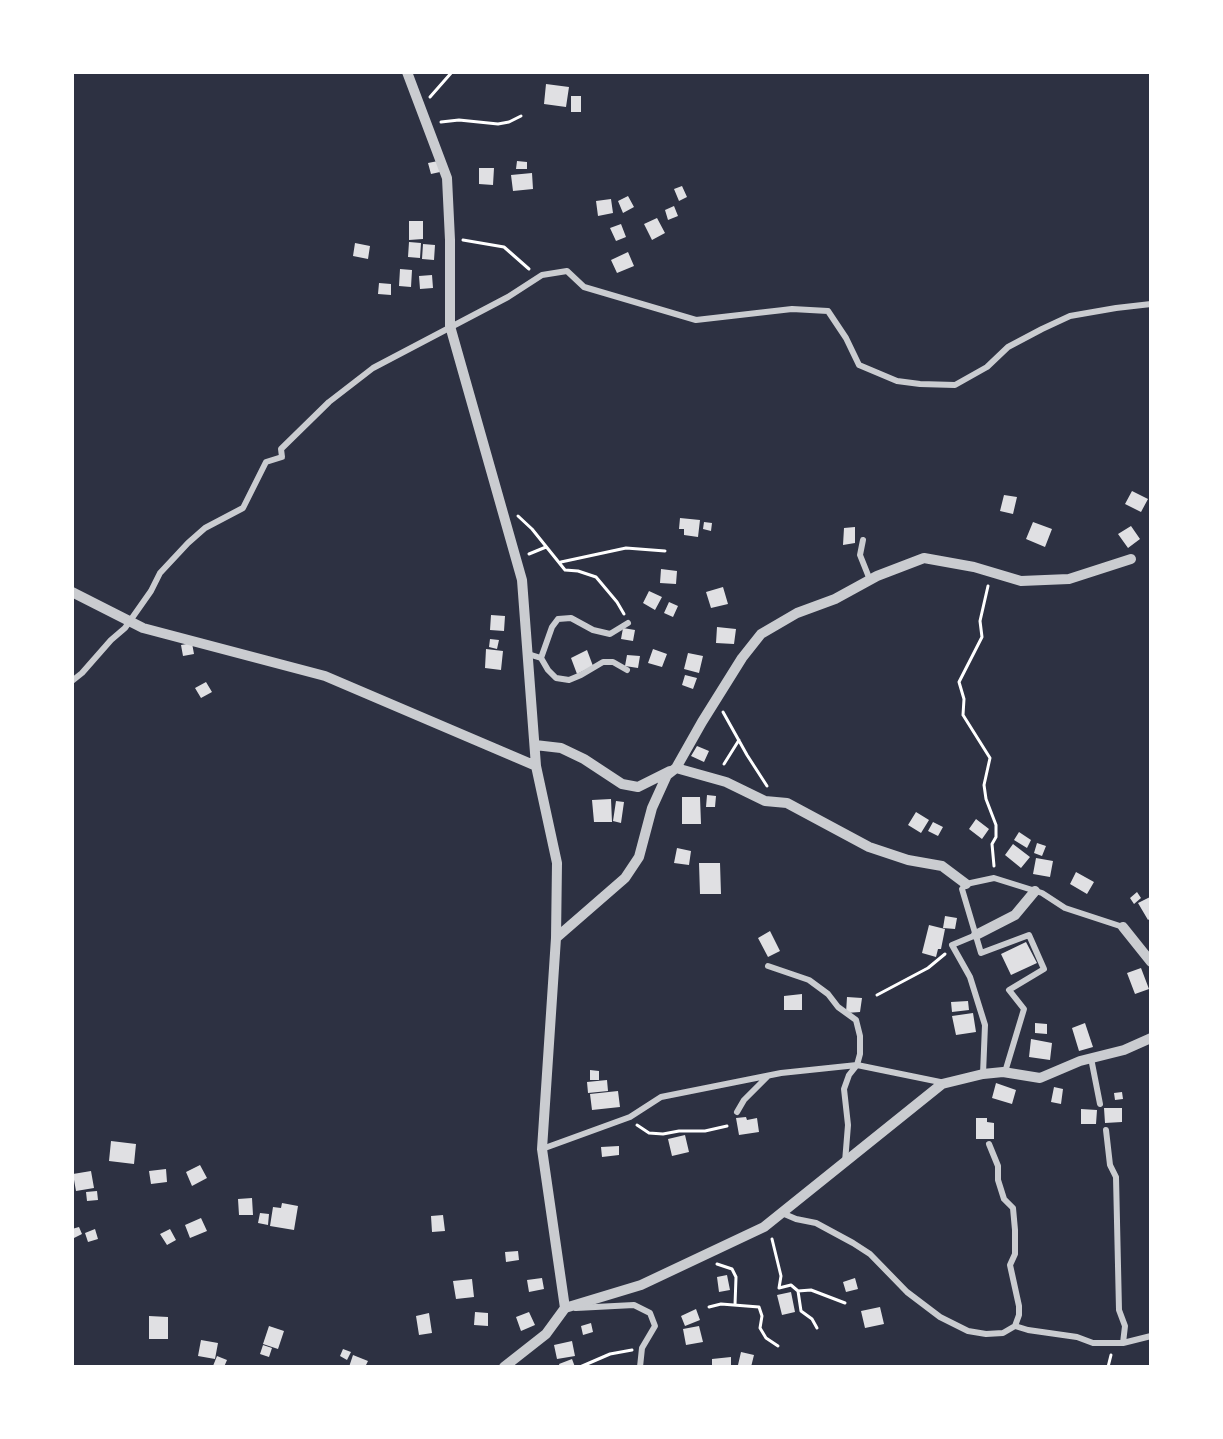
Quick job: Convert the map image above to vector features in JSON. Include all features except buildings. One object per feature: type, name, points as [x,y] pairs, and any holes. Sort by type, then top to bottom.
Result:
[{"type":"street","points":[[407,72],[447,178],[450,327],[522,580],[536,766],[556,863],[556,938],[542,1149],[565,1308]]},
{"type":"street","points":[[72,681],[129,622],[151,591],[160,573],[205,528],[243,508],[266,462],[282,457],[281,449],[329,402],[373,368],[508,297],[542,275],[567,271],[584,287],[696,320],[792,309],[828,311],[860,365],[897,381],[920,384],[955,385],[987,367],[1008,347],[1070,316],[1151,304]]},
{"type":"street","points":[[863,540],[860,555],[870,580]]},
{"type":"street","points":[[556,938],[625,878],[639,857],[652,808],[715,701],[742,658],[761,634],[796,613],[835,599],[870,580],[924,558],[974,567],[1021,581],[1070,579],[1131,559]]},
{"type":"street","points":[[72,592],[143,628],[325,676],[536,766]]},
{"type":"street","points":[[541,658],[552,627],[558,619],[571,618],[593,630],[610,634],[628,623]]},
{"type":"street","points":[[528,654],[541,658],[556,678],[570,680],[603,662],[614,662],[627,670]]},
{"type":"street","points":[[535,745],[561,748],[584,759],[622,784],[638,787],[674,769],[726,782],[765,801],[787,803],[869,847],[908,860],[942,866],[966,884]]},
{"type":"street","points":[[1005,1072],[1024,1010],[1009,990],[1044,969],[1029,934],[981,953],[962,889],[966,884],[994,878],[1042,893],[1065,908],[1123,927],[1151,962]]},
{"type":"street","points":[[983,1074],[985,1024],[970,977],[952,945],[1015,915],[1035,891]]},
{"type":"street","points":[[768,966],[809,980],[856,1020],[860,1036],[860,1054],[857,1065],[849,1075],[844,1089],[849,1125],[845,1163]]},
{"type":"street","points":[[504,1367],[546,1335],[565,1308],[641,1285],[764,1227],[942,1084],[983,1074],[1005,1072],[1040,1078],[1091,1058],[1124,1050],[1151,1038]]},
{"type":"street","points":[[1091,1058],[1100,1104]]},
{"type":"street","points":[[542,1149],[630,1117],[661,1097],[770,1075],[857,1065],[946,1083]]},
{"type":"street","points":[[737,1112],[744,1100],[770,1075]]},
{"type":"street","points":[[1106,1130],[1110,1165],[1116,1177],[1119,1310],[1125,1326],[1123,1343]]},
{"type":"street","points":[[989,1144],[998,1166],[998,1180],[1004,1199],[1013,1208],[1016,1230],[1015,1254],[1010,1265],[1019,1306],[1015,1326]]},
{"type":"street","points":[[782,1213],[796,1219],[816,1223],[854,1243],[870,1254],[907,1292],[940,1317],[968,1332],[1003,1333],[1015,1326],[1077,1337],[1093,1343],[1123,1343],[1151,1336]]},
{"type":"street","points":[[565,1308],[634,1305],[650,1313],[655,1326],[642,1348],[640,1367]]},
{"type":"path","points":[[420,107],[452,72]]},
{"type":"path","points":[[428,127],[459,120],[498,124],[521,116]]},
{"type":"path","points":[[450,240],[481,242],[504,247],[536,278]]},
{"type":"path","points":[[499,499],[532,529],[561,562],[565,570],[578,571],[596,578],[617,602],[628,623]]},
{"type":"path","points":[[516,559],[546,547]]},
{"type":"path","points":[[561,562],[626,548],[664,551]]},
{"type":"path","points":[[991,572],[981,621],[982,637],[959,682],[964,699],[963,715],[990,758],[984,785],[986,799],[996,825],[996,837],[992,844],[994,878]]},
{"type":"path","points":[[715,701],[768,787],[781,802]]},
{"type":"path","points":[[724,764],[739,740]]},
{"type":"path","points":[[878,995],[928,968],[943,957],[952,945]]},
{"type":"path","points":[[630,1117],[639,1127],[649,1133],[705,1131],[727,1126]]},
{"type":"path","points":[[764,1227],[773,1240],[779,1262],[781,1276],[779,1287],[791,1285],[798,1291],[801,1311],[812,1319],[817,1328]]},
{"type":"path","points":[[704,1255],[714,1263],[732,1269],[736,1277],[735,1305]]},
{"type":"path","points":[[798,1291],[811,1290],[844,1303]]},
{"type":"path","points":[[709,1307],[735,1305],[759,1307],[762,1316],[760,1328],[766,1338],[778,1346]]},
{"type":"path","points":[[580,1366],[610,1354],[642,1348]]}]
